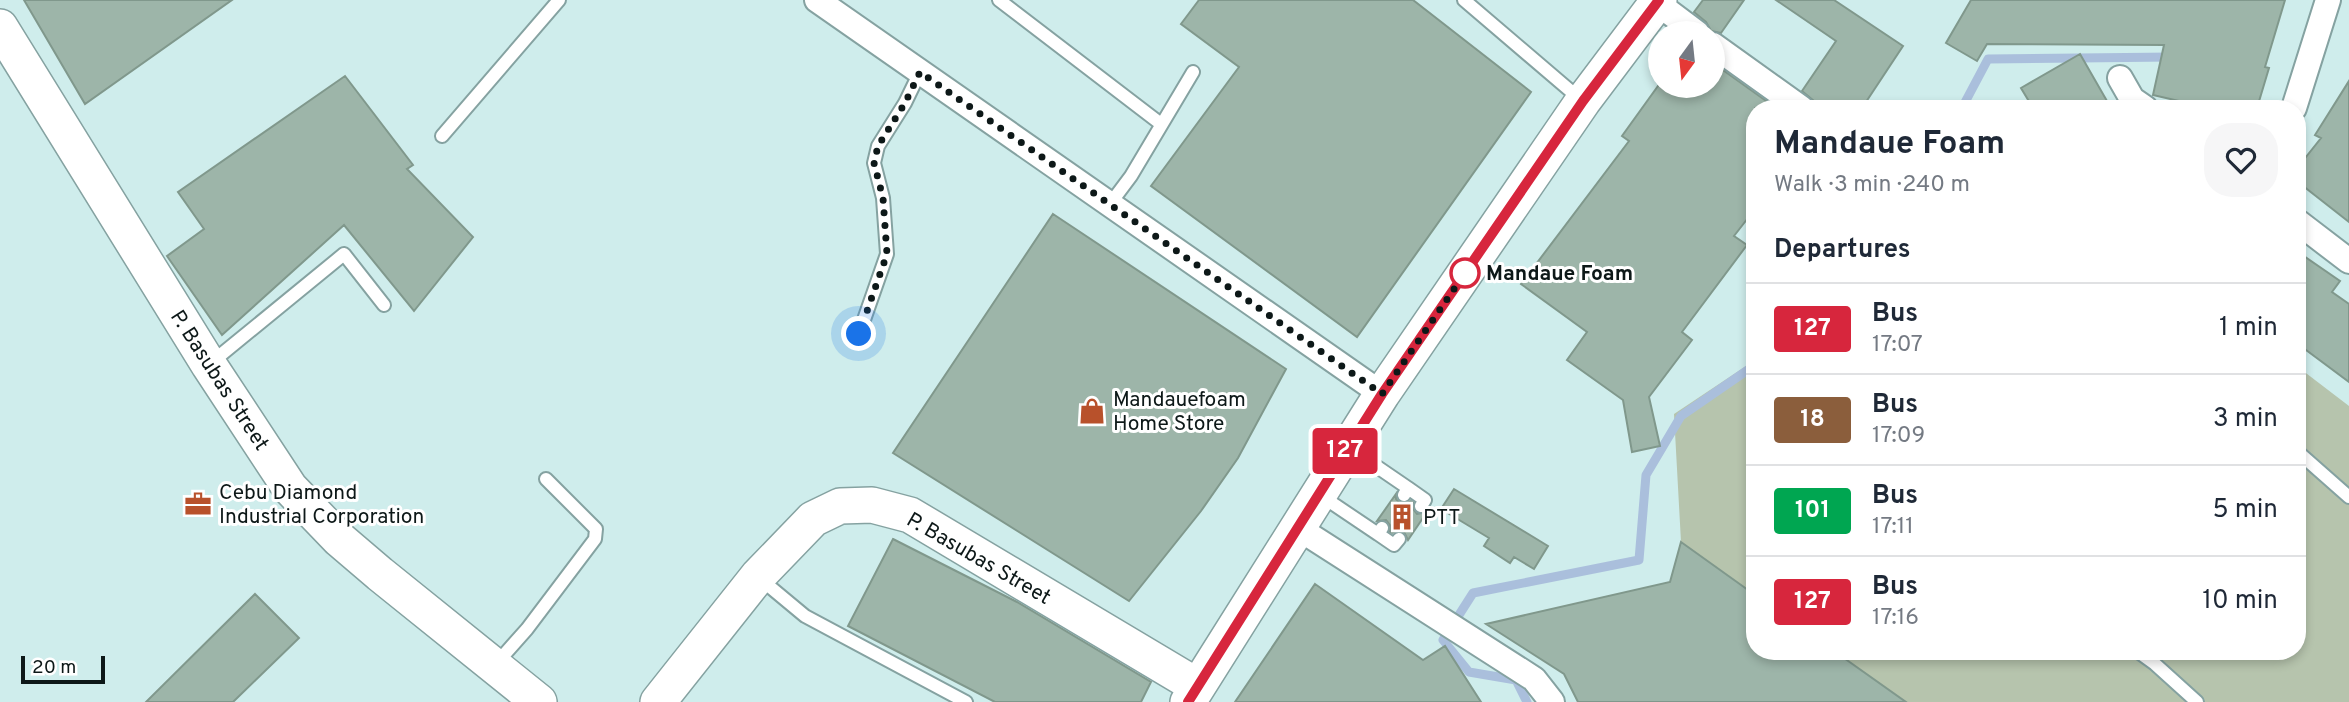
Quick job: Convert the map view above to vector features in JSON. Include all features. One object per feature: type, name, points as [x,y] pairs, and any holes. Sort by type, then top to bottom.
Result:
[{"type":"street","points":[[817,0],[1382,394]]},
{"type":"street","points":[[2297,100],[2328,0]]},
{"type":"street","points":[[1193,694],[1347,447],[1583,101],[1658,1],[1682,21]]},
{"type":"street","name":"P. Basubas Street","points":[[0,27],[209,365],[290,488],[339,539],[539,702]]},
{"type":"street","points":[[1726,54],[1790,100]]},
{"type":"street","points":[[2120,78],[2133,100]]},
{"type":"street","points":[[2306,228],[2349,261]]},
{"type":"street","name":"P. Basubas Street","points":[[659,702],[758,576],[813,519],[840,506],[872,505],[910,515],[1193,694]]},
{"type":"street","points":[[1298,528],[1535,679],[1552,702]]},
{"type":"lane","points":[[442,135],[559,0]]},
{"type":"lane","points":[[999,0],[1160,124]]},
{"type":"lane","points":[[1464,0],[1583,101]]},
{"type":"lane","points":[[859,334],[887,254],[883,198],[874,163],[878,146],[905,103],[920,72]]},
{"type":"lane","points":[[1110,204],[1131,176],[1193,72]]},
{"type":"lane","points":[[209,365],[344,254],[384,305]]},
{"type":"lane","points":[[1347,447],[1406,491],[1425,500],[1421,506]]},
{"type":"lane","points":[[2306,459],[2349,497]]},
{"type":"lane","points":[[495,666],[527,629],[595,539],[596,529],[546,480]]},
{"type":"lane","points":[[1318,494],[1380,531],[1394,545],[1399,539]]},
{"type":"lane","points":[[758,576],[805,616],[966,702]]},
{"type":"lane","points":[[2149,660],[2197,702]]},
{"type":"green space","points":[[1746,366],[1746,589],[1681,542],[1674,414]]},
{"type":"green space","points":[[2306,373],[2349,406],[2349,702],[1906,702],[1847,660],[2306,660]]},
{"type":"building","points":[[24,0],[232,0],[85,104]]},
{"type":"building","points":[[1199,0],[1413,0],[1531,92],[1357,337],[1151,186],[1239,67],[1181,24]]},
{"type":"building","points":[[1703,0],[1744,0],[1726,26],[1726,21],[1705,21],[1694,12]]},
{"type":"building","points":[[1776,0],[1834,0],[1903,46],[1867,100],[1813,100],[1802,91],[1836,41]]},
{"type":"building","points":[[1971,0],[2285,0],[2265,67],[2269,68],[2259,100],[2175,100],[2153,95],[2164,45],[1987,44],[1977,61],[1946,43]]},
{"type":"building","points":[[2080,54],[2106,100],[2028,100],[2021,88]]},
{"type":"building","points":[[1726,72],[1765,100],[1746,100],[1746,221],[1734,236],[1746,246],[1682,332],[1692,340],[1649,397],[1660,446],[1632,452],[1623,400],[1567,360],[1587,332],[1521,284],[1629,141],[1622,136],[1649,98],[1726,98]]},
{"type":"building","points":[[345,76],[413,165],[407,169],[473,237],[414,311],[344,225],[222,335],[167,256],[204,229],[178,192]]},
{"type":"building","points":[[2349,81],[2349,222],[2306,188],[2306,157],[2321,138],[2315,135]]},
{"type":"building","name":"Mandauefoam Home Store","points":[[1053,214],[1286,369],[1238,458],[1201,511],[1129,601],[893,453]]},
{"type":"building","points":[[2306,258],[2340,281],[2332,292],[2349,304],[2349,382],[2306,350]]},
{"type":"building","points":[[1454,489],[1548,546],[1534,569],[1514,557],[1510,563],[1484,546],[1489,538],[1441,509]]},
{"type":"building","name":"PTT","points":[[1396,494],[1400,503],[1413,502],[1413,509],[1417,514],[1427,512],[1408,540],[1404,532],[1390,532],[1390,525],[1386,520],[1377,521]]},
{"type":"building","points":[[893,539],[1017,602],[1151,682],[1141,702],[995,702],[848,626]]},
{"type":"building","points":[[1681,542],[1746,589],[1746,660],[1847,660],[1906,702],[1578,702],[1564,674],[1486,624],[1670,582]]},
{"type":"building","points":[[1315,584],[1423,660],[1445,646],[1481,702],[1235,702]]},
{"type":"building","points":[[255,594],[299,638],[233,702],[146,702]]},
{"type":"waterway","points":[[1966,100],[1988,59],[2172,57]]},
{"type":"waterway","points":[[1527,702],[1516,680],[1469,672],[1443,640],[1473,593],[1639,560],[1646,475],[1681,416],[1746,371]]},
{"type":"bus line","name":"127","points":[[1188,702],[1382,394],[1583,101],[1659,0]]},
{"type":"place","name":"Mandaue Foam","points":[[1465,273]]},
{"type":"place","name":"Mandauefoam Home Store","points":[[1092,411]]},
{"type":"place","name":"Cebu Diamond Industrial Corporation","points":[[198,504]]},
{"type":"place","name":"PTT","points":[[1402,517]]},
{"type":"route","points":[[859,334],[887,254],[883,198],[874,163],[878,146],[905,103],[920,72],[1382,394],[1465,273]]}]
